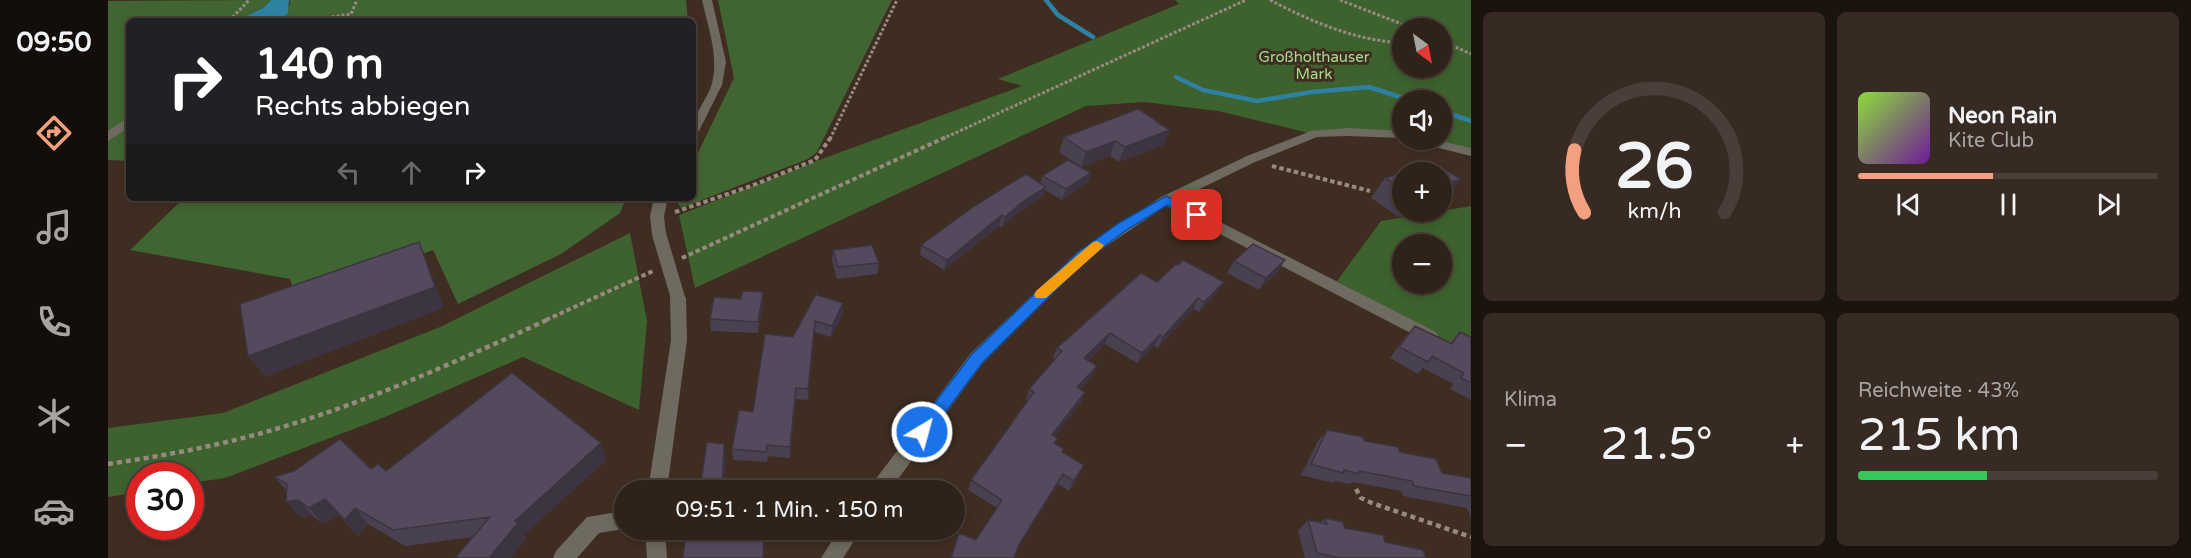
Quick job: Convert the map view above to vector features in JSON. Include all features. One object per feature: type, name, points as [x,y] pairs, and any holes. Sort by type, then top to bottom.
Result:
[{"type":"street","points":[[696,125],[717,85],[721,62],[707,0]]},
{"type":"street","points":[[108,137],[126,123]]},
{"type":"street","points":[[886,480],[977,358],[1082,256],[1124,226],[1166,200],[1251,159],[1315,134],[1348,132],[1392,134]]},
{"type":"street","points":[[1452,147],[1471,152]]},
{"type":"street","points":[[1166,200],[1438,339]]},
{"type":"street","points":[[658,480],[679,340],[678,298],[659,234],[657,216],[660,201]]},
{"type":"street","points":[[563,558],[594,525],[614,522]]},
{"type":"street","points":[[656,540],[657,558]]},
{"type":"street","points":[[831,558],[844,540]]},
{"type":"path","points":[[232,18],[249,0]]},
{"type":"path","points":[[326,18],[351,14],[357,0]]},
{"type":"path","points":[[657,216],[681,211],[814,160],[827,146],[897,0]]},
{"type":"path","points":[[1094,70],[1245,0]]},
{"type":"path","points":[[1270,0],[1316,24],[1378,43],[1392,43]]},
{"type":"path","points":[[1340,0],[1392,20]]},
{"type":"path","points":[[1452,46],[1471,54]]},
{"type":"path","points":[[1265,164],[1370,191]]},
{"type":"path","points":[[108,464],[201,449]]},
{"type":"path","points":[[1356,489],[1361,498],[1372,503],[1471,537]]},
{"type":"green space","points":[[271,0],[263,8],[242,18],[126,18],[126,161],[108,160],[108,1]]},
{"type":"green space","points":[[289,0],[686,0],[688,18],[284,18],[290,3]]},
{"type":"green space","points":[[718,0],[892,0],[817,152],[808,159],[681,208],[677,201],[696,201],[696,157],[734,78]]},
{"type":"green space","name":"Großholthauser Mark","points":[[1175,0],[1471,0],[1471,150],[1452,145],[1452,90],[1392,90],[1392,132],[1309,133],[1218,111],[1144,102],[1086,106],[695,288],[679,215],[827,157],[1022,86],[998,79],[1179,4]]},
{"type":"green space","points":[[181,201],[625,201],[620,213],[561,254],[458,304],[433,250],[296,301],[290,279],[130,250]]},
{"type":"green space","points":[[1471,206],[1471,354],[1337,281],[1381,221],[1392,219],[1392,222],[1452,222],[1452,209]]},
{"type":"green space","points":[[630,233],[647,321],[639,410],[523,357],[385,417],[225,478],[204,481],[204,462],[126,462],[126,494],[108,497],[108,428],[223,413],[440,327]]},
{"type":"water","points":[[271,0],[289,0],[288,13],[283,18],[242,18],[263,8]]},
{"type":"building","points":[[1138,109],[1170,130],[1125,147],[1115,141],[1086,152],[1064,137]]},
{"type":"building","points":[[1068,160],[1091,173],[1066,189],[1042,176]]},
{"type":"building","points":[[1026,174],[1046,187],[1021,203],[1005,217],[1002,215],[947,260],[921,245],[973,207]]},
{"type":"building","points":[[1452,174],[1461,179],[1452,182]]},
{"type":"building","points":[[419,242],[435,287],[248,356],[240,304]]},
{"type":"building","points":[[1253,244],[1285,260],[1266,278],[1234,261]]},
{"type":"building","points":[[872,245],[879,263],[838,267],[833,250]]},
{"type":"building","points":[[1183,260],[1224,282],[1204,302],[1198,298],[1163,337],[1160,335],[1142,353],[1110,333],[1084,358],[1097,366],[1077,387],[1085,392],[1052,435],[1058,438],[1054,443],[1064,449],[1062,452],[1084,465],[1074,481],[1063,474],[1018,546],[1014,558],[951,558],[957,540],[965,540],[965,535],[976,540],[1002,500],[971,480],[1034,392],[1029,389],[1062,351],[1057,348],[1141,273],[1157,282],[1176,264],[1178,265]]},
{"type":"building","points":[[743,291],[763,292],[758,322],[710,319],[714,297],[741,299]]},
{"type":"building","points":[[817,292],[817,295],[843,303],[832,326],[815,321],[808,389],[796,388],[790,447],[767,445],[766,452],[732,449],[739,410],[753,412],[765,334],[793,337]]},
{"type":"building","points":[[1415,326],[1452,344],[1460,332],[1471,337],[1471,383],[1461,378],[1464,373],[1432,356],[1428,362],[1399,347]]},
{"type":"building","points":[[512,373],[601,443],[515,521],[518,523],[489,558],[455,558],[490,517],[393,530],[355,508],[345,520],[325,499],[309,508],[298,500],[286,502],[287,484],[274,477],[294,471],[340,439],[371,469],[378,464],[386,471]]},
{"type":"building","points":[[1327,430],[1363,437],[1365,441],[1398,447],[1400,452],[1436,459],[1442,473],[1471,478],[1471,496],[1414,486],[1412,481],[1359,471],[1360,474],[1344,470],[1343,473],[1311,464]]},
{"type":"building","points":[[707,442],[724,444],[722,480],[701,480]]},
{"type":"building","points":[[1325,518],[1343,522],[1345,528],[1383,535],[1385,542],[1423,550],[1426,558],[1340,558],[1317,553],[1308,520],[1327,524]]},
{"type":"building","points":[[685,540],[764,540],[763,558],[683,558]]},
{"type":"waterway","points":[[1046,0],[1058,15],[1093,37]]},
{"type":"waterway","points":[[1176,77],[1203,90],[1257,101],[1312,92],[1369,87],[1392,94]]},
{"type":"waterway","points":[[1452,114],[1471,121]]},
{"type":"slow traffic","points":[[1041,295],[1097,245]]},
{"type":"route","points":[[922,432],[977,358],[1082,256],[1166,200],[1197,215]]}]
